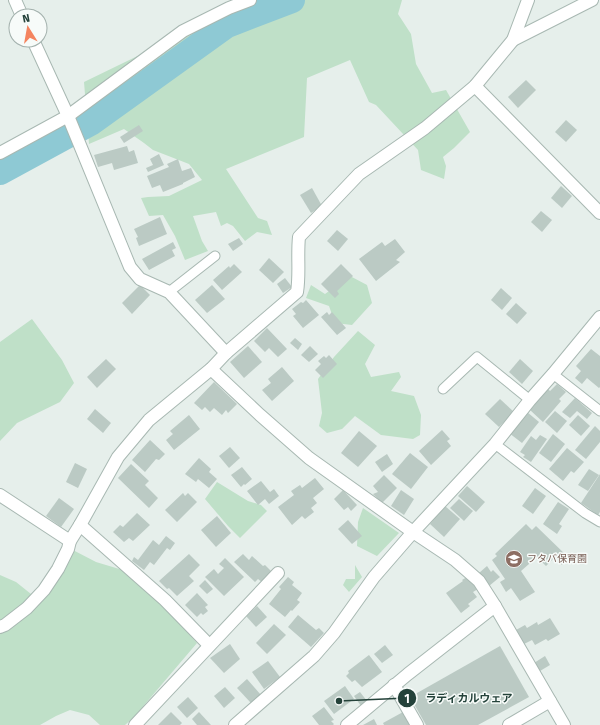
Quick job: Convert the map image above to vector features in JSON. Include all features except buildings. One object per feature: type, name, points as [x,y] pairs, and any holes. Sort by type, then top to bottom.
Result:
[{"type":"street","points":[[0,153],[68,116],[182,31],[227,4],[250,0]]},
{"type":"street","points":[[0,627],[5,625],[27,608],[44,590],[58,569],[68,549],[70,541],[118,457],[149,420],[211,369],[226,353],[297,292],[299,282],[297,249],[299,237],[359,174],[425,128],[475,86],[513,40],[528,0]]},
{"type":"street","points":[[513,40],[592,0]]},
{"type":"street","points":[[37,48],[68,116],[130,268],[140,279],[169,292],[226,353]]},
{"type":"street","points":[[475,86],[600,212]]},
{"type":"street","points":[[235,725],[314,656],[334,633],[374,577],[413,532],[495,444],[600,317]]},
{"type":"street","points":[[211,369],[309,458],[455,560],[479,580],[564,725]]},
{"type":"street","points":[[0,495],[70,541]]},
{"type":"street","points":[[80,525],[165,600],[209,645]]},
{"type":"street","points":[[135,725],[278,572]]},
{"type":"street","points":[[347,725],[394,685],[495,606]]},
{"type":"street","points":[[394,685],[417,725]]},
{"type":"street","points":[[509,725],[550,701]]},
{"type":"lane","points":[[169,292],[215,256]]},
{"type":"lane","points":[[443,389],[477,357],[530,400]]},
{"type":"lane","points":[[554,374],[600,411]]},
{"type":"lane","points":[[495,444],[585,513],[600,522]]},
{"type":"green space","points":[[275,0],[402,0],[398,14],[411,34],[416,64],[432,93],[446,90],[470,132],[443,157],[446,166],[444,179],[421,170],[418,150],[376,105],[369,102],[350,60],[307,78],[304,137],[226,169],[258,218],[267,221],[272,235],[257,232],[245,241],[233,226],[227,223],[221,226],[216,212],[193,216],[202,241],[208,251],[185,260],[175,236],[163,215],[149,216],[141,198],[169,196],[202,180],[189,164],[153,150],[124,129],[89,144],[84,82],[226,13]]},
{"type":"green space","points":[[350,276],[367,285],[372,303],[352,325],[335,323],[329,306],[306,298],[311,285],[325,294]]},
{"type":"green space","points":[[32,319],[62,360],[74,383],[60,402],[17,423],[0,441],[0,342]]},
{"type":"green space","points":[[358,331],[375,345],[365,364],[371,377],[399,372],[401,377],[391,391],[414,396],[421,415],[420,435],[413,439],[381,435],[355,416],[342,429],[327,433],[319,426],[322,413],[318,379],[334,357]]},
{"type":"green space","points":[[217,482],[248,501],[261,505],[267,511],[240,538],[205,499]]},
{"type":"green space","points":[[363,508],[399,533],[377,556],[357,546],[358,522]]},
{"type":"green space","points":[[71,549],[96,562],[126,571],[169,612],[197,643],[134,717],[125,725],[100,725],[89,715],[70,710],[40,725],[0,725],[0,575],[16,582],[41,602],[57,581]]},
{"type":"green space","points":[[355,565],[362,577],[349,592],[343,585],[346,579],[355,579]]},
{"type":"waterway","points":[[0,172],[92,122],[227,25],[292,0]]},
{"type":"place","name":"フタバ保育園","points":[[514,559]]},
{"type":"place","name":"ラディカルウェア","points":[[339,701]]}]
